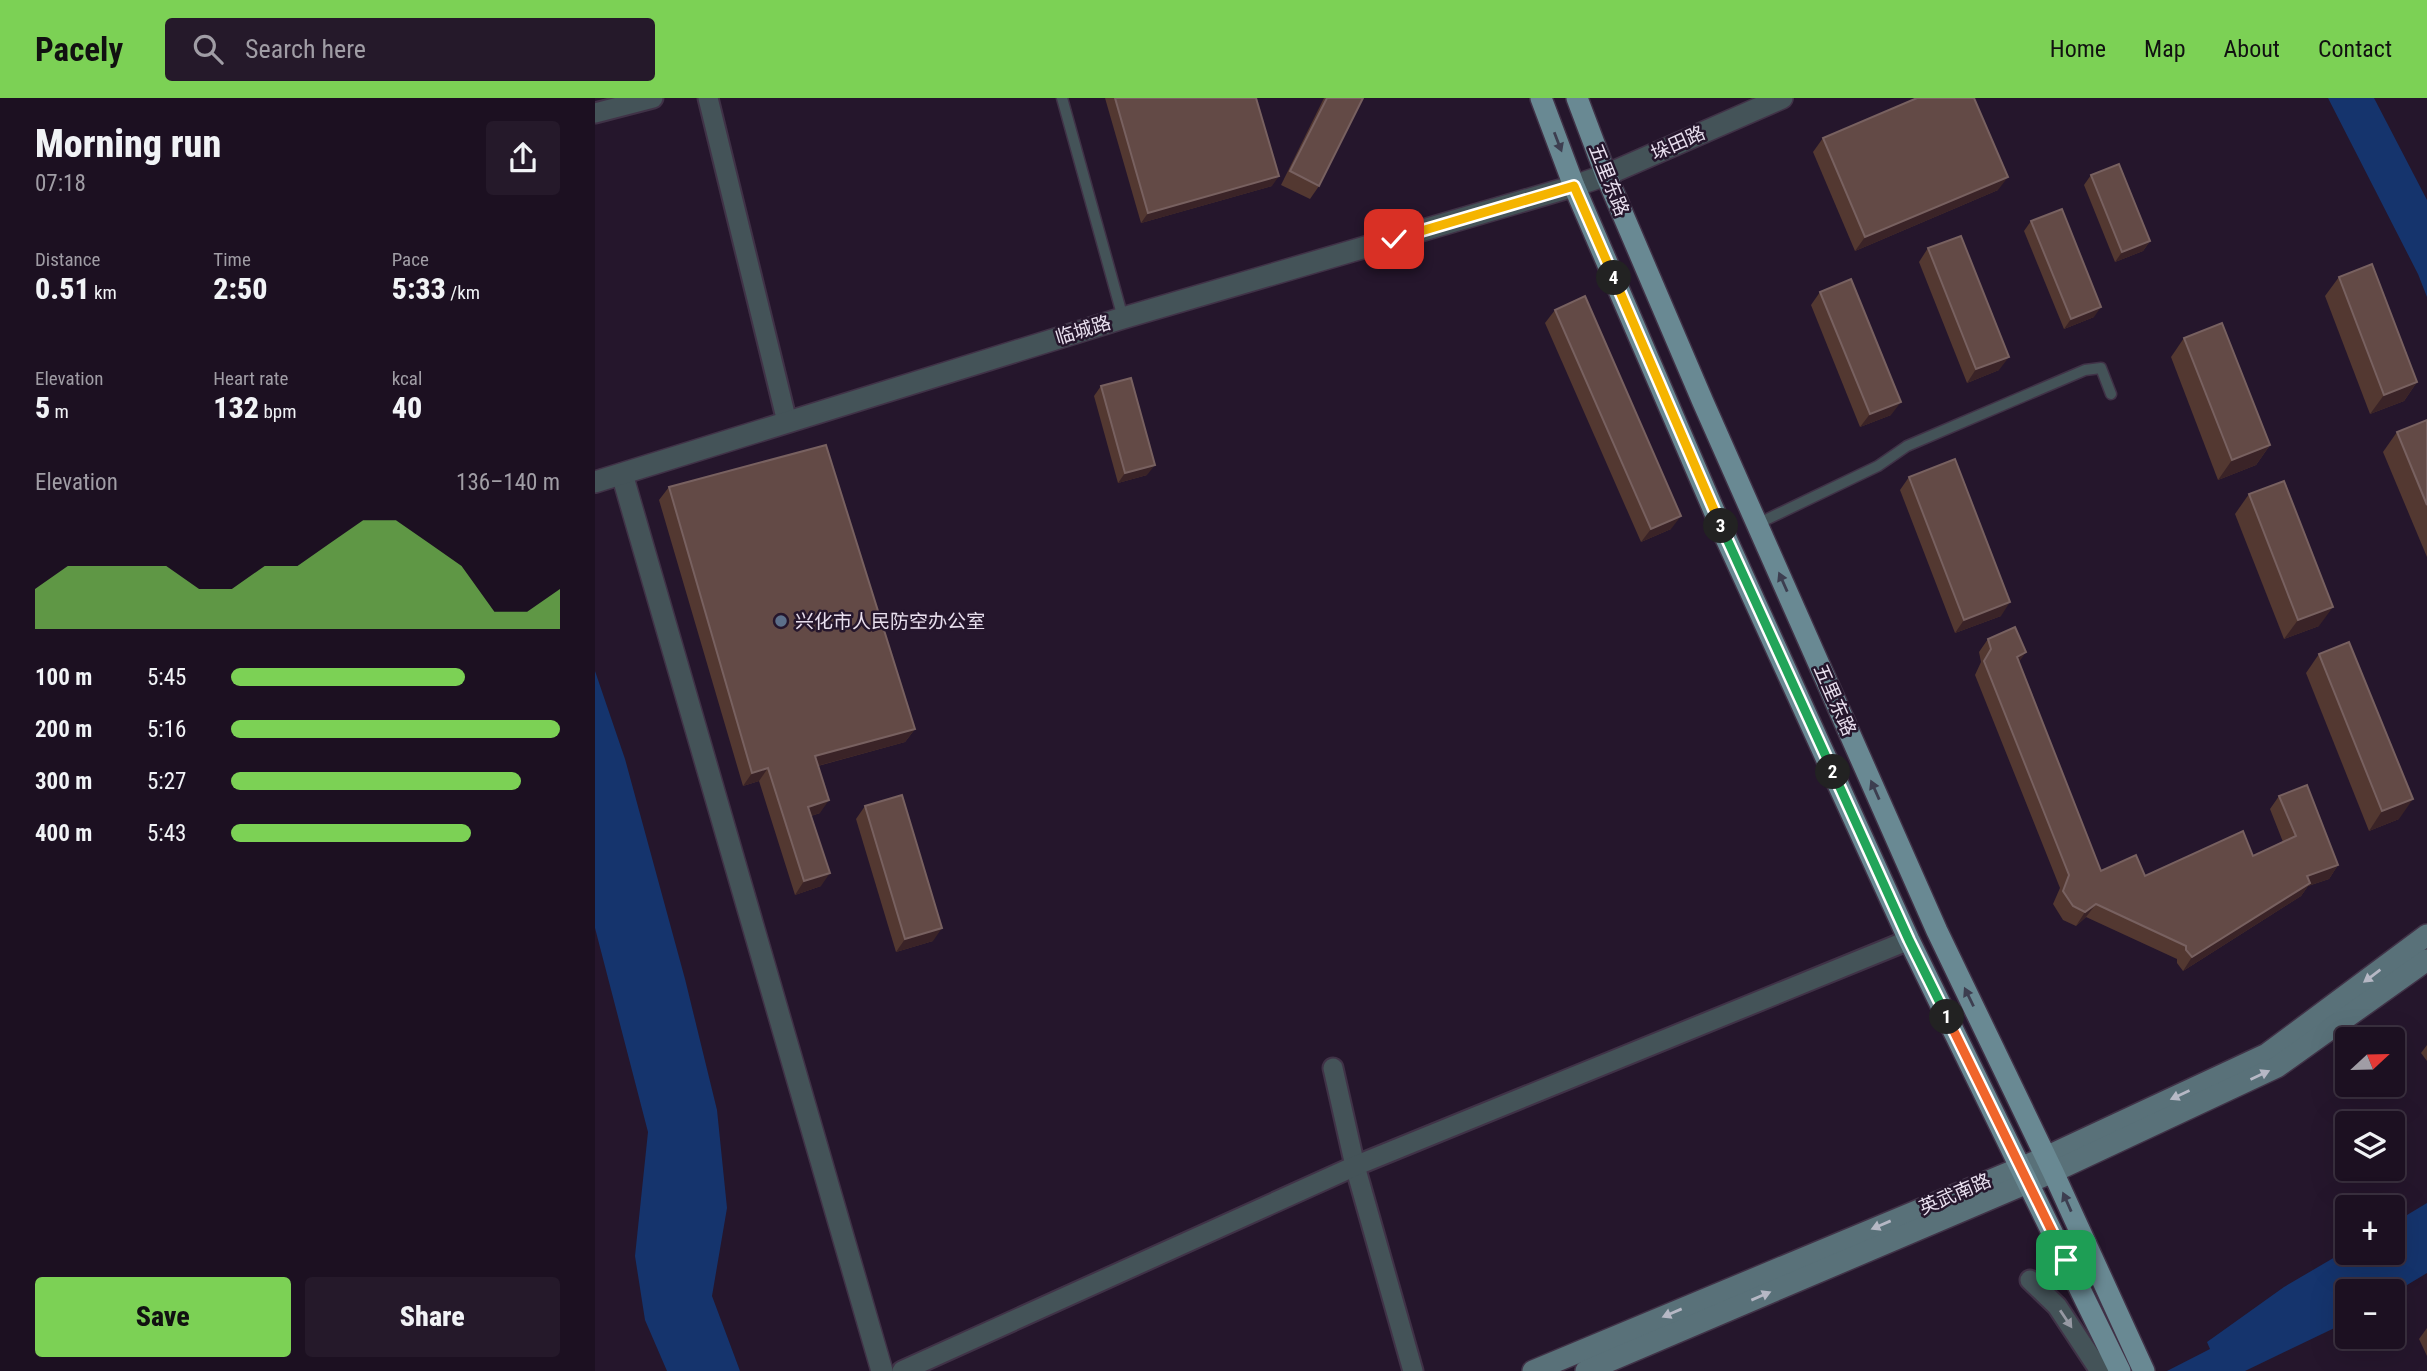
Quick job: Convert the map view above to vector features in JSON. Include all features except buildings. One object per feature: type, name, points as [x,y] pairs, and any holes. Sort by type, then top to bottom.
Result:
[{"type":"main road","name":"五里东路","points":[[1541,98],[1574,186],[1724,534],[1909,940],[2120,1371]]},
{"type":"main road","name":"五里东路","points":[[1577,98],[1606,175],[1703,402],[1937,931],[2050,1164],[2144,1371]]},
{"type":"main road","name":"英武南路","points":[[2050,1164],[2267,1054],[2427,935]]},
{"type":"main road","name":"英武南路","points":[[1585,1371],[2024,1175],[2277,1067],[2427,960]]},
{"type":"main road","name":"英武南路","points":[[1533,1371],[2024,1175]]},
{"type":"street","points":[[595,113],[653,98]]},
{"type":"street","points":[[708,98],[787,422]]},
{"type":"street","name":"垛田路","points":[[1574,186],[1606,175],[1781,98]]},
{"type":"street","name":"临城路","points":[[595,482],[1123,318],[1574,186]]},
{"type":"street","points":[[622,474],[881,1371]]},
{"type":"street","points":[[902,1371],[1355,1166],[1909,940]]},
{"type":"street","points":[[1333,1068],[1355,1166],[1413,1371]]},
{"type":"street","points":[[2030,1280],[2057,1306],[2098,1367]]},
{"type":"lane","points":[[1062,98],[1123,318]]},
{"type":"lane","points":[[1757,524],[1878,466],[1907,446],[2085,370],[2101,368],[2111,394]]},
{"type":"water","points":[[2328,98],[2374,98],[2427,200],[2427,297],[2418,274]]},
{"type":"water","points":[[595,671],[625,759],[685,979],[717,1110],[727,1208],[712,1296],[740,1371],[667,1371],[645,1320],[635,1256],[648,1132],[595,928]]},
{"type":"water","points":[[2427,1203],[2427,1273],[2405,1286],[2405,1279],[2335,1279],[2335,1328],[2245,1371],[2167,1371],[2210,1349],[2207,1342],[2284,1287],[2335,1257],[2335,1265],[2405,1265],[2405,1216]]},
{"type":"place","name":"兴化市人民防空办公室","points":[[781,621]]},
{"type":"route","points":[[1394,239],[1574,186],[1724,534],[1909,940],[2066,1260]]}]
